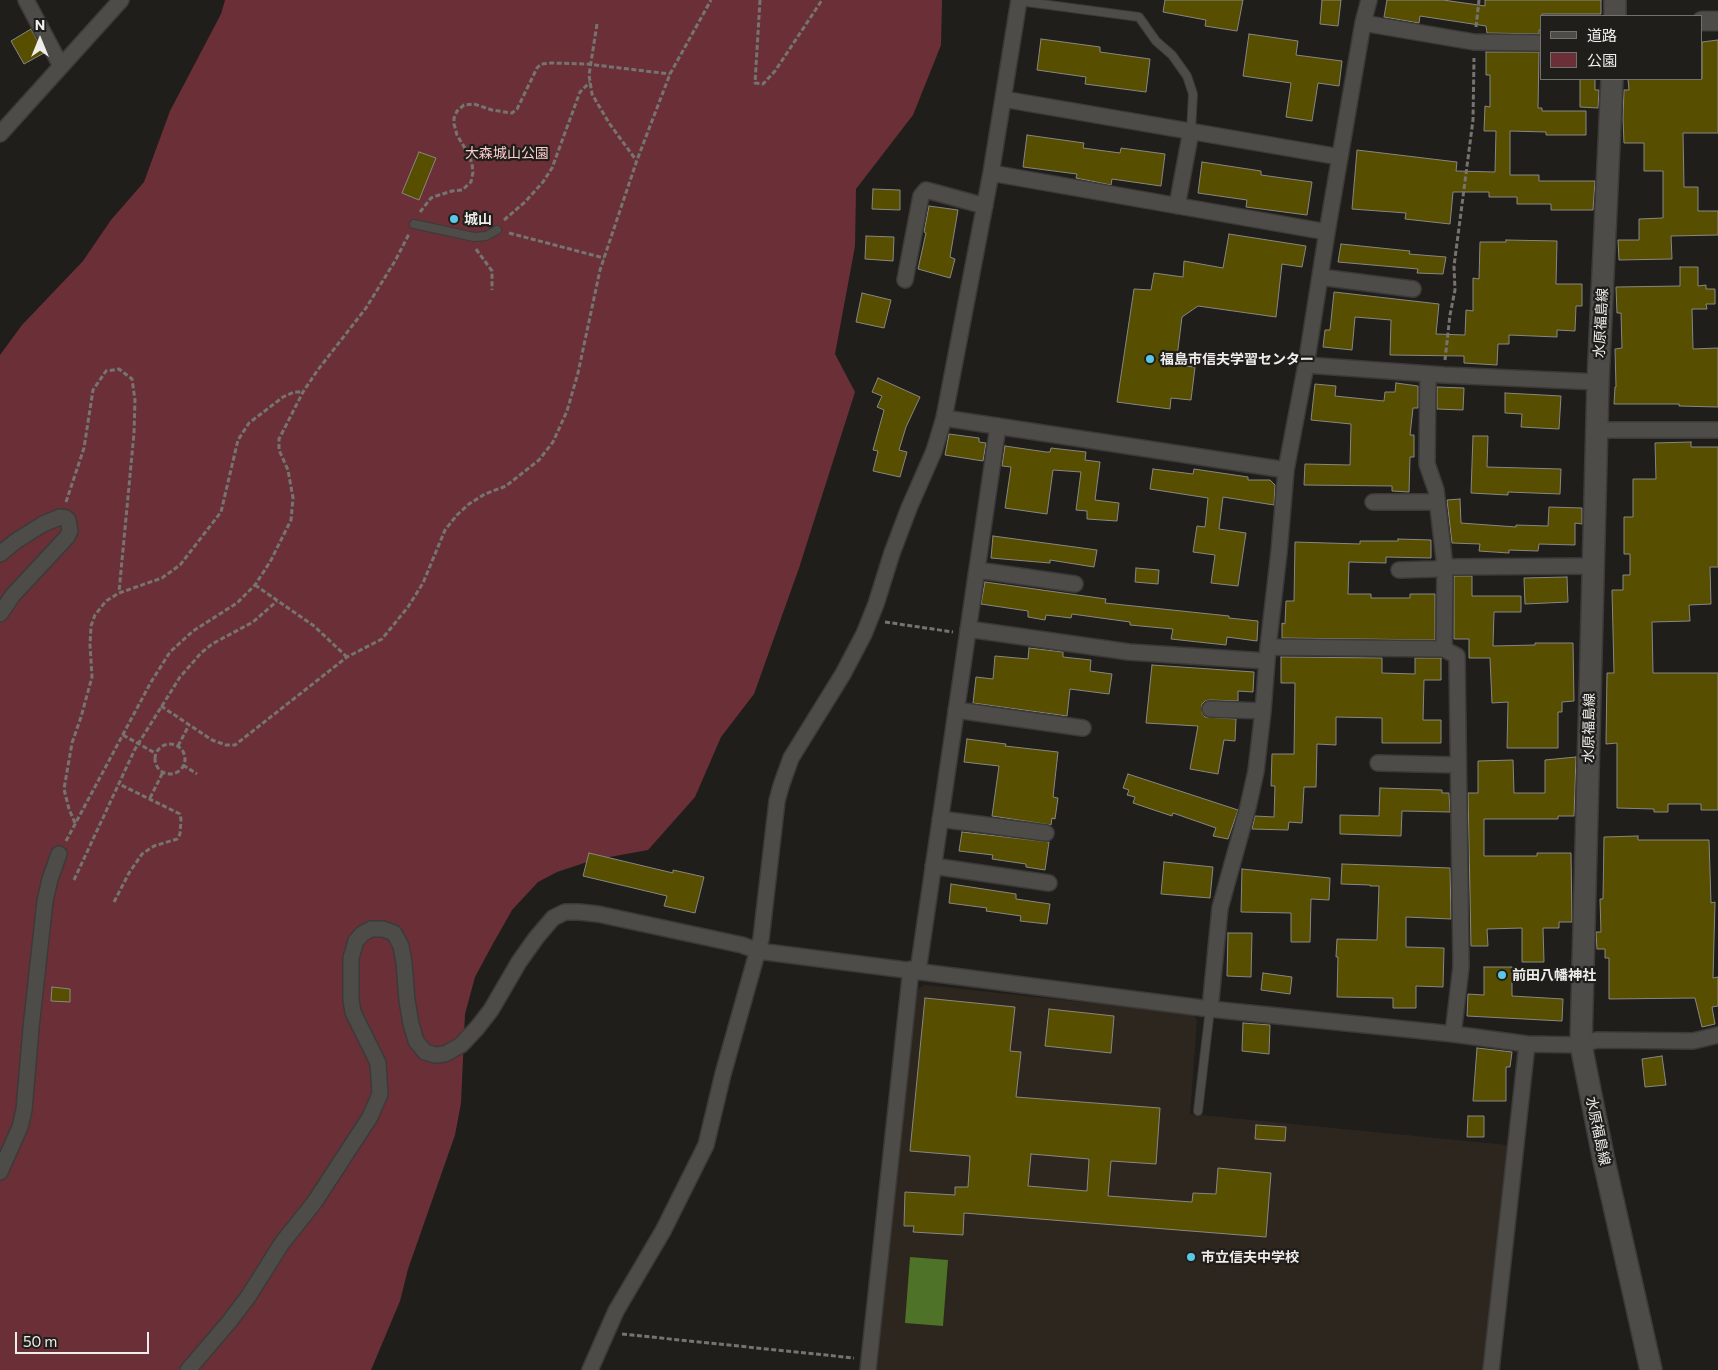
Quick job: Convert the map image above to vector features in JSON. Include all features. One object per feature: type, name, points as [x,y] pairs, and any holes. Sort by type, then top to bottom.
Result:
[{"type":"main road","points":[[1615,15],[1616,0]]},
{"type":"main road","name":"水原福島線","points":[[1612,80],[1598,382],[1580,1045],[1651,1370]]},
{"type":"street","points":[[26,0],[60,66]]},
{"type":"street","points":[[0,134],[121,0]]},
{"type":"street","points":[[590,1370],[616,1311],[663,1231],[706,1145],[723,1074],[761,939],[777,801],[781,786],[791,758],[843,674],[864,634],[892,553],[934,451],[944,418],[985,206],[1019,0]]},
{"type":"street","points":[[1210,1008],[1220,908],[1256,770],[1267,654],[1280,552],[1286,470],[1306,365],[1363,23],[1369,0]]},
{"type":"street","points":[[1703,21],[1718,21]]},
{"type":"street","points":[[1363,23],[1474,42],[1540,43]]},
{"type":"street","points":[[1003,99],[1340,156]]},
{"type":"street","points":[[1177,206],[1191,131]]},
{"type":"street","points":[[991,173],[1327,232]]},
{"type":"street","points":[[906,280],[921,196],[926,190],[985,206]]},
{"type":"street","points":[[1320,277],[1413,289]]},
{"type":"street","points":[[1306,365],[1444,375],[1598,382]]},
{"type":"street","points":[[1428,374],[1427,464],[1436,490],[1445,567],[1444,649]]},
{"type":"street","points":[[944,418],[1286,470]]},
{"type":"street","points":[[869,1365],[914,970],[933,866],[998,426]]},
{"type":"street","points":[[1597,430],[1718,430]]},
{"type":"street","points":[[1373,502],[1437,502]]},
{"type":"street","points":[[0,554],[42,524],[60,517],[68,520],[70,531],[67,537],[13,595],[0,614]]},
{"type":"street","points":[[1399,570],[1445,567],[1593,566]]},
{"type":"street","points":[[977,570],[1075,584]]},
{"type":"street","points":[[968,632],[1129,652],[1267,654],[1444,649],[1457,656],[1461,967],[1453,1034]]},
{"type":"street","points":[[1210,708],[1263,711]]},
{"type":"street","points":[[956,710],[1083,728]]},
{"type":"street","points":[[1378,763],[1457,765]]},
{"type":"street","points":[[940,820],[1046,834]]},
{"type":"street","points":[[0,1172],[20,1127],[24,1110],[45,902],[50,879],[59,854]]},
{"type":"street","points":[[933,866],[1049,883]]},
{"type":"street","points":[[188,1370],[234,1316],[282,1243],[314,1203],[370,1117],[380,1094],[378,1063],[353,1012],[351,1000],[351,958],[356,941],[362,934],[371,930],[383,929],[394,933],[401,946],[407,1000],[416,1041],[425,1052],[435,1055],[444,1054],[461,1046],[491,1010],[519,962],[536,938],[553,918],[565,912],[598,914],[742,945],[758,951],[1210,1008],[1453,1034],[1526,1044],[1580,1045],[1597,1040],[1693,1041],[1718,1035]]},
{"type":"street","points":[[1491,1370],[1526,1044]]},
{"type":"lane","points":[[1019,0],[1140,17],[1156,41],[1172,55],[1187,76],[1192,94],[1191,131]]},
{"type":"lane","points":[[414,224],[480,237],[497,230]]},
{"type":"lane","points":[[1198,1110],[1210,1008]]},
{"type":"path","points":[[161,706],[212,740],[226,746],[235,745],[347,657],[382,639],[408,607],[423,583],[446,530],[457,515],[469,504],[486,494],[506,486],[540,460],[553,442],[567,411],[578,373],[604,258],[637,160],[670,74],[711,0]]},
{"type":"path","points":[[760,0],[755,83],[763,84],[775,71],[822,0]]},
{"type":"path","points":[[1444,375],[1450,315],[1455,290],[1454,266],[1474,120],[1474,42],[1479,0]]},
{"type":"path","points":[[597,24],[591,65],[590,82],[592,94],[601,110],[637,160]]},
{"type":"path","points":[[59,854],[151,682],[170,652],[193,631],[238,603],[255,585],[270,562],[290,520],[293,498],[288,470],[279,450],[279,439],[303,392],[366,308],[395,262],[421,209],[431,198],[442,193],[462,190],[471,182],[472,164],[457,135],[454,124],[457,111],[464,105],[474,104],[492,110],[512,113],[541,64],[591,65],[670,74]]},
{"type":"path","points":[[590,82],[580,92],[552,168],[543,182],[525,202],[503,221],[497,230],[604,258]]},
{"type":"path","points":[[468,236],[492,271],[492,290]]},
{"type":"path","points":[[60,517],[71,491],[84,448],[94,390],[106,371],[119,368],[132,379],[135,400],[134,433],[119,593]]},
{"type":"path","points":[[75,824],[64,789],[72,743],[92,677],[90,645],[91,626],[95,616],[106,602],[119,593],[162,578],[180,565],[221,512],[238,440],[249,422],[283,397],[294,392],[303,392]]},
{"type":"path","points":[[255,585],[314,626],[347,657]]},
{"type":"path","points":[[74,880],[138,743],[180,677],[201,653],[212,644],[253,622],[277,602]]},
{"type":"path","points":[[870,620],[968,632]]},
{"type":"path","points":[[178,746],[189,725]]},
{"type":"path","points":[[123,735],[155,753]]},
{"type":"path","points":[[172,743],[178,746],[183,751],[185,757],[180,770],[174,774],[163,772],[156,767],[155,753],[159,748],[165,744],[172,743]]},
{"type":"path","points":[[183,766],[197,774]]},
{"type":"path","points":[[150,798],[163,772]]},
{"type":"path","points":[[114,902],[128,873],[142,854],[154,846],[177,839],[180,834],[181,820],[180,814],[119,784]]},
{"type":"path","points":[[1519,974],[1582,974]]},
{"type":"path","points":[[606,1332],[869,1365]]},
{"type":"shaded area","name":"市立信夫中学校","points":[[924,985],[1193,1014],[1197,1020],[1190,1114],[1507,1145],[1483,1370],[877,1370],[914,992]]},
{"type":"shaded area","points":[[910,1257],[948,1260],[943,1326],[905,1323]]},
{"type":"green space","name":"大森城山公園","points":[[225,0],[942,0],[941,45],[913,115],[856,189],[855,246],[835,354],[855,392],[799,568],[754,694],[721,737],[695,797],[648,850],[593,860],[557,872],[538,882],[512,910],[475,977],[465,1014],[461,1103],[455,1135],[408,1269],[400,1301],[371,1370],[0,1370],[0,355],[22,325],[83,261],[111,220],[144,182],[170,111],[221,14]]},
{"type":"building","points":[[1165,0],[1243,0],[1237,31],[1205,26],[1206,20],[1163,12]]},
{"type":"building","points":[[1322,0],[1341,0],[1338,26],[1320,24]]},
{"type":"building","points":[[1387,0],[1443,0],[1485,6],[1485,0],[1601,0],[1601,14],[1540,15],[1539,34],[1487,33],[1486,26],[1420,16],[1419,23],[1384,17]]},
{"type":"building","points":[[31,29],[44,53],[24,64],[11,41]]},
{"type":"building","points":[[1249,34],[1298,41],[1296,55],[1342,61],[1339,86],[1318,83],[1312,121],[1286,117],[1291,83],[1243,76]]},
{"type":"building","points":[[1041,39],[1100,47],[1100,52],[1150,59],[1146,92],[1085,84],[1086,77],[1037,70]]},
{"type":"building","points":[[1718,40],[1718,133],[1683,133],[1684,187],[1698,187],[1698,211],[1718,211],[1718,235],[1671,236],[1672,259],[1619,260],[1618,240],[1639,240],[1639,219],[1663,218],[1663,171],[1644,171],[1644,143],[1624,143],[1624,90],[1629,90],[1628,80],[1703,80],[1703,42]]},
{"type":"building","points":[[1486,52],[1539,52],[1538,108],[1542,108],[1542,111],[1586,111],[1586,135],[1546,135],[1546,132],[1510,131],[1510,175],[1539,175],[1539,181],[1595,181],[1593,210],[1551,210],[1551,204],[1517,204],[1517,197],[1489,197],[1489,192],[1453,192],[1450,224],[1405,219],[1406,213],[1352,209],[1357,150],[1457,162],[1456,171],[1495,172],[1496,131],[1484,131],[1485,106],[1490,107],[1490,75],[1486,75]]},
{"type":"building","points":[[1580,80],[1595,80],[1595,90],[1599,90],[1598,108],[1580,107]]},
{"type":"building","points":[[1027,135],[1084,143],[1083,148],[1120,153],[1121,148],[1165,154],[1161,186],[1112,179],[1111,185],[1076,178],[1077,174],[1023,167]]},
{"type":"building","points":[[419,152],[436,158],[419,200],[402,193]]},
{"type":"building","points":[[1202,162],[1261,171],[1261,175],[1312,182],[1307,215],[1246,207],[1247,200],[1198,193]]},
{"type":"building","points":[[873,189],[900,190],[900,210],[872,209]]},
{"type":"building","points":[[929,206],[958,210],[950,257],[955,259],[950,278],[918,269],[926,233],[924,232]]},
{"type":"building","name":"福島市信夫学習センター","points":[[1229,234],[1306,246],[1302,267],[1282,264],[1276,317],[1198,306],[1182,317],[1176,365],[1195,367],[1191,400],[1171,398],[1170,409],[1117,402],[1134,289],[1151,290],[1154,273],[1183,277],[1184,261],[1223,268]]},
{"type":"building","points":[[866,236],[894,237],[893,261],[865,259]]},
{"type":"building","points":[[1506,240],[1557,241],[1556,284],[1582,284],[1582,306],[1576,306],[1575,331],[1557,330],[1557,337],[1509,335],[1509,344],[1498,344],[1497,365],[1464,363],[1464,356],[1390,355],[1391,320],[1355,317],[1352,350],[1323,347],[1325,330],[1330,330],[1334,292],[1439,304],[1436,334],[1465,335],[1466,310],[1473,311],[1473,278],[1479,279],[1480,242],[1506,242]]},
{"type":"building","points":[[1341,244],[1410,251],[1409,254],[1446,257],[1443,274],[1417,273],[1418,269],[1338,262]]},
{"type":"building","points":[[1680,267],[1698,267],[1698,286],[1706,285],[1706,289],[1715,289],[1715,304],[1706,304],[1707,309],[1692,309],[1693,349],[1718,348],[1718,407],[1679,406],[1679,404],[1614,404],[1616,387],[1615,349],[1622,348],[1621,313],[1617,313],[1616,287],[1680,286]]},
{"type":"building","points":[[862,293],[891,300],[884,328],[856,322]]},
{"type":"building","points":[[878,378],[920,397],[906,427],[899,450],[907,452],[900,477],[873,471],[878,451],[873,450],[884,410],[877,407],[882,396],[872,392]]},
{"type":"building","points":[[1396,383],[1418,386],[1418,408],[1413,408],[1410,435],[1414,435],[1414,457],[1410,457],[1409,492],[1392,491],[1392,486],[1304,485],[1305,464],[1350,465],[1351,424],[1311,420],[1315,384],[1336,386],[1335,396],[1384,401],[1385,392],[1395,392]]},
{"type":"building","points":[[1437,387],[1464,388],[1463,410],[1437,409]]},
{"type":"building","points":[[1505,393],[1561,396],[1559,429],[1521,427],[1522,414],[1505,413]]},
{"type":"building","points":[[949,434],[979,438],[979,442],[986,443],[983,461],[945,455]]},
{"type":"building","points":[[1473,436],[1488,436],[1487,467],[1561,469],[1560,494],[1508,492],[1508,495],[1471,493]]},
{"type":"building","points":[[1691,442],[1691,447],[1718,447],[1718,567],[1710,567],[1711,604],[1689,605],[1690,621],[1652,622],[1653,673],[1718,673],[1718,810],[1701,810],[1701,804],[1668,804],[1668,812],[1654,812],[1654,809],[1617,808],[1617,743],[1606,744],[1607,673],[1614,673],[1612,590],[1623,590],[1623,575],[1630,575],[1630,554],[1624,554],[1624,517],[1633,517],[1633,479],[1656,479],[1655,443]]},
{"type":"building","points":[[1005,446],[1046,452],[1050,452],[1051,448],[1086,452],[1085,460],[1100,462],[1095,500],[1119,503],[1117,521],[1087,519],[1087,511],[1076,510],[1081,472],[1053,470],[1047,514],[1005,508],[1011,467],[1002,466]]},
{"type":"building","points":[[1153,469],[1193,474],[1194,469],[1248,477],[1248,480],[1270,480],[1275,485],[1274,505],[1223,497],[1219,529],[1246,533],[1238,586],[1211,583],[1215,555],[1193,552],[1197,526],[1205,527],[1208,498],[1150,489]]},
{"type":"building","points":[[1460,499],[1461,523],[1516,527],[1516,525],[1548,526],[1549,507],[1582,508],[1582,524],[1575,523],[1575,545],[1539,544],[1538,551],[1509,550],[1509,553],[1479,551],[1480,544],[1452,543],[1447,500]]},
{"type":"building","points":[[993,536],[1097,550],[1094,567],[1050,560],[1050,563],[991,558]]},
{"type":"building","points":[[1398,539],[1431,540],[1431,558],[1386,557],[1386,563],[1349,562],[1348,594],[1371,594],[1371,598],[1410,598],[1410,594],[1435,594],[1435,640],[1282,638],[1282,623],[1285,624],[1286,601],[1294,601],[1295,542],[1360,544],[1360,541],[1398,541]]},
{"type":"building","points":[[1136,568],[1159,570],[1158,584],[1135,582]]},
{"type":"building","points":[[1454,576],[1472,576],[1472,596],[1521,596],[1521,612],[1494,612],[1493,646],[1573,643],[1574,701],[1562,702],[1562,712],[1558,712],[1558,748],[1507,748],[1508,702],[1492,703],[1490,658],[1469,658],[1469,639],[1454,639]]},
{"type":"building","points":[[1567,577],[1568,602],[1525,604],[1524,578]]},
{"type":"building","points":[[985,582],[1106,599],[1105,603],[1229,616],[1229,618],[1258,621],[1257,641],[1227,637],[1226,645],[1171,639],[1173,629],[1130,625],[1130,622],[1072,614],[1071,618],[1046,615],[1045,620],[1028,617],[1028,611],[981,604]]},
{"type":"building","points":[[1029,648],[1063,652],[1063,657],[1091,660],[1090,671],[1112,674],[1109,694],[1070,689],[1067,716],[973,703],[976,677],[993,679],[995,656],[1028,659]]},
{"type":"building","points":[[1281,657],[1382,658],[1382,673],[1415,674],[1415,658],[1441,658],[1441,680],[1424,680],[1423,720],[1441,720],[1441,743],[1382,743],[1382,718],[1336,717],[1336,745],[1317,744],[1316,787],[1304,787],[1302,823],[1289,822],[1288,830],[1252,829],[1255,816],[1274,817],[1275,786],[1271,786],[1272,754],[1294,754],[1295,683],[1281,683]]},
{"type":"building","points":[[1152,665],[1254,672],[1253,692],[1238,691],[1238,701],[1210,700],[1202,704],[1202,713],[1205,717],[1236,719],[1235,741],[1224,740],[1218,774],[1190,769],[1198,726],[1146,723]]},
{"type":"building","points":[[967,739],[1006,744],[1005,746],[1058,752],[1053,797],[1058,798],[1055,819],[1052,818],[1051,825],[992,816],[999,766],[964,762]]},
{"type":"building","points":[[1576,757],[1574,816],[1558,816],[1558,819],[1484,819],[1484,856],[1537,856],[1537,853],[1571,853],[1572,922],[1559,922],[1559,928],[1543,928],[1544,962],[1522,962],[1522,928],[1487,929],[1488,946],[1471,946],[1468,793],[1478,793],[1478,761],[1513,760],[1514,793],[1545,793],[1545,760]]},
{"type":"building","points":[[1128,774],[1238,810],[1228,839],[1213,836],[1216,828],[1173,813],[1172,816],[1133,803],[1135,797],[1127,795],[1129,790],[1123,788]]},
{"type":"building","points":[[1380,788],[1442,790],[1442,793],[1449,793],[1450,812],[1402,811],[1401,836],[1340,834],[1340,815],[1379,816]]},
{"type":"building","points":[[962,832],[1049,842],[1045,870],[1026,867],[1026,864],[992,859],[993,855],[959,851]]},
{"type":"building","points":[[1638,836],[1638,840],[1709,840],[1711,903],[1715,902],[1713,978],[1718,977],[1718,1006],[1712,1007],[1715,1024],[1702,1027],[1695,998],[1609,999],[1609,958],[1605,958],[1605,949],[1597,949],[1596,932],[1601,932],[1600,899],[1603,899],[1604,837]]},
{"type":"building","points":[[589,853],[673,873],[673,870],[704,877],[695,913],[664,906],[667,896],[583,876]]},
{"type":"building","points":[[1164,862],[1213,867],[1210,898],[1161,894]]},
{"type":"building","points":[[1342,864],[1450,868],[1451,919],[1406,917],[1406,947],[1444,948],[1443,987],[1416,986],[1416,1008],[1393,1008],[1393,998],[1337,997],[1337,939],[1377,940],[1379,886],[1341,884]]},
{"type":"building","points":[[1242,869],[1330,878],[1329,900],[1311,899],[1310,942],[1291,942],[1291,913],[1241,912]]},
{"type":"building","points":[[951,884],[1016,894],[1016,899],[1050,904],[1047,924],[1020,921],[1021,916],[986,911],[987,908],[949,903]]},
{"type":"building","points":[[1228,933],[1252,933],[1251,977],[1227,976]]},
{"type":"building","points":[[1484,967],[1512,967],[1512,996],[1563,999],[1562,1021],[1467,1016],[1468,994],[1484,995]]},
{"type":"building","points":[[1263,973],[1292,977],[1290,994],[1261,990]]},
{"type":"building","points":[[52,987],[70,989],[70,1002],[51,1001]]},
{"type":"building","points":[[925,998],[1015,1007],[1010,1051],[1021,1052],[1016,1097],[1160,1108],[1156,1164],[1111,1161],[1108,1196],[1192,1202],[1193,1193],[1216,1194],[1218,1168],[1271,1173],[1266,1237],[964,1213],[963,1235],[913,1232],[914,1226],[904,1226],[905,1192],[955,1195],[955,1187],[968,1187],[970,1156],[910,1151]],"holes":[[[1031,1154],[1089,1159],[1087,1191],[1028,1186]]]},
{"type":"building","points":[[1049,1009],[1114,1016],[1111,1053],[1045,1046]]},
{"type":"building","points":[[1243,1023],[1270,1025],[1269,1054],[1242,1051]]},
{"type":"building","points":[[1477,1048],[1512,1052],[1510,1067],[1506,1067],[1506,1101],[1473,1101]]},
{"type":"building","points":[[1662,1056],[1666,1085],[1645,1087],[1642,1059]]},
{"type":"building","points":[[1468,1116],[1484,1116],[1484,1137],[1467,1137]]},
{"type":"building","points":[[1256,1125],[1286,1127],[1285,1141],[1255,1139]]},
{"type":"place","name":"城山","points":[[454,219]]},
{"type":"place","name":"福島市信夫学習センター","points":[[1150,359]]},
{"type":"place","name":"前田八幡神社","points":[[1502,975]]},
{"type":"place","name":"市立信夫中学校","points":[[1191,1257]]}]
